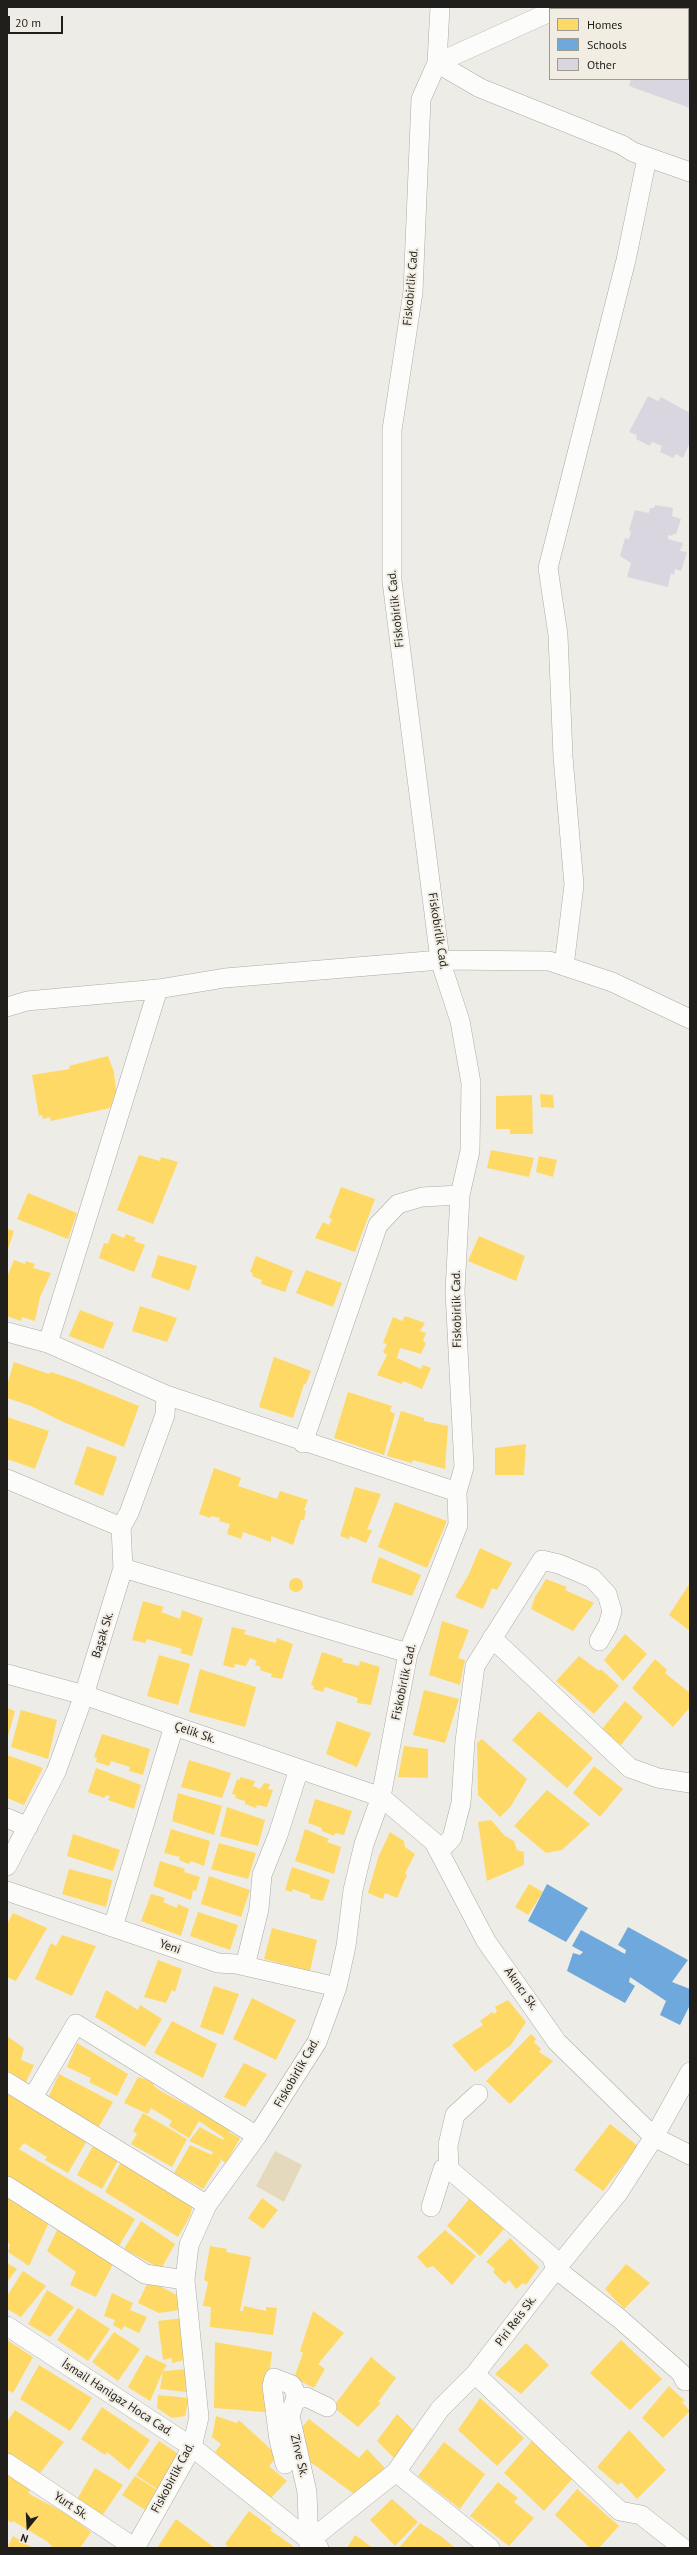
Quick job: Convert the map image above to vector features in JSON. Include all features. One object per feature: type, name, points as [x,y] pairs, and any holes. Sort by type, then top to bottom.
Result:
[{"type":"street","name":"Fiskobirlik Cad.","points":[[135,2548],[192,2447],[200,2417],[186,2280],[189,2245],[207,2205],[258,2136],[317,2042],[337,1987],[358,1867],[364,1844],[381,1797],[408,1653],[458,1525],[457,1492],[464,1467],[455,1291],[460,1196],[470,1151],[471,1083],[460,1021],[440,960],[392,580],[392,430],[413,292],[421,100],[437,63],[440,7]]},
{"type":"street","points":[[437,63],[549,12]]},
{"type":"street","points":[[437,63],[480,88],[647,158],[690,172]]},
{"type":"street","points":[[564,966],[574,885],[563,757],[558,635],[548,568],[626,260],[647,158]]},
{"type":"street","points":[[7,1007],[27,1001],[158,989],[225,978],[440,960],[549,961],[612,982],[690,1019]]},
{"type":"street","points":[[48,1342],[158,989]]},
{"type":"street","points":[[303,1442],[378,1225],[398,1204],[422,1197],[460,1196]]},
{"type":"street","points":[[7,1332],[48,1342],[166,1395],[303,1442],[457,1492]]},
{"type":"street","points":[[7,1479],[121,1527],[129,1513],[165,1415],[166,1395]]},
{"type":"street","name":"Başak Sk.","points":[[7,1866],[56,1772],[84,1695],[123,1568],[121,1527]]},
{"type":"street","points":[[439,1851],[452,1838],[461,1803],[465,1741],[475,1666],[542,1560],[559,1564],[592,1578],[607,1594],[612,1611],[599,1641]]},
{"type":"street","points":[[123,1568],[408,1653]]},
{"type":"street","points":[[492,1638],[630,1768],[658,1778],[690,1783]]},
{"type":"street","name":"Çelik Sk.","points":[[7,1674],[84,1695],[381,1797]]},
{"type":"street","points":[[113,1927],[174,1726]]},
{"type":"street","points":[[245,1966],[259,1909],[262,1874],[278,1834],[299,1769]]},
{"type":"street","name":"Akıncı Sk.","points":[[381,1797],[434,1842],[486,1941],[557,2042],[654,2137],[690,2155]]},
{"type":"street","points":[[7,1818],[28,1827]]},
{"type":"street","name":"Yeni","points":[[7,1891],[218,1963],[245,1966],[337,1987]]},
{"type":"street","points":[[33,2097],[76,2024],[258,2136]]},
{"type":"street","name":"Piri Reis Sk.","points":[[312,2546],[396,2472],[440,2409],[476,2374],[556,2269],[618,2193],[654,2137],[690,2072]]},
{"type":"street","points":[[7,2082],[207,2205]]},
{"type":"street","points":[[478,2094],[454,2115],[448,2145],[449,2168],[551,2256],[556,2269],[620,2319],[681,2373],[684,2381]]},
{"type":"street","points":[[431,2206],[443,2169],[449,2168]]},
{"type":"street","points":[[7,2186],[144,2274],[186,2280]]},
{"type":"street","name":"İsmail Hanigaz Hoca Cad.","points":[[7,2326],[192,2447],[312,2546]]},
{"type":"street","points":[[476,2374],[620,2511],[641,2515],[683,2548]]},
{"type":"street","points":[[285,2464],[278,2432],[272,2386],[274,2378],[292,2385],[298,2400],[306,2396],[327,2407]]},
{"type":"street","name":"Zirve Sk.","points":[[298,2400],[295,2400],[290,2416],[307,2492],[312,2546]]},
{"type":"street","name":"Yurt Sk.","points":[[7,2463],[135,2548]]},
{"type":"street","points":[[396,2472],[490,2548]]},
{"type":"shaded area","points":[[275,2151],[302,2165],[284,2202],[256,2186]]},
{"type":"building: Homes","points":[[108,1056],[114,1072],[116,1091],[110,1108],[51,1121],[50,1117],[43,1119],[42,1115],[39,1116],[32,1075],[70,1069],[69,1066]]},
{"type":"building: Homes","points":[[540,1094],[553,1095],[554,1108],[541,1107]]},
{"type":"building: Homes","points":[[532,1095],[533,1134],[510,1134],[510,1129],[496,1129],[496,1096]]},
{"type":"building: Homes","points":[[491,1150],[534,1158],[529,1177],[487,1168]]},
{"type":"building: Homes","points":[[139,1155],[160,1161],[161,1157],[178,1162],[153,1224],[117,1210]]},
{"type":"building: Homes","points":[[539,1156],[557,1160],[553,1177],[536,1172]]},
{"type":"building: Homes","points":[[341,1187],[375,1199],[355,1252],[315,1238],[323,1222],[329,1225],[332,1219],[329,1218]]},
{"type":"building: Homes","points":[[28,1193],[77,1213],[68,1239],[17,1219]]},
{"type":"building: Homes","points":[[7,1229],[14,1231],[7,1252]]},
{"type":"building: Homes","points":[[112,1233],[124,1238],[126,1234],[136,1238],[134,1241],[145,1245],[134,1272],[99,1258],[104,1243],[108,1244]]},
{"type":"building: Homes","points":[[479,1236],[525,1256],[516,1281],[468,1261]]},
{"type":"building: Homes","points":[[158,1255],[197,1266],[189,1291],[151,1277]]},
{"type":"building: Homes","points":[[256,1256],[293,1271],[285,1292],[261,1284],[262,1280],[252,1276],[253,1273],[250,1272]]},
{"type":"building: Homes","points":[[14,1260],[25,1264],[26,1261],[35,1264],[33,1268],[51,1273],[40,1297],[35,1321],[22,1317],[21,1321],[7,1316],[7,1277]]},
{"type":"building: Homes","points":[[306,1270],[342,1283],[333,1307],[296,1293]]},
{"type":"building: Homes","points":[[140,1306],[177,1318],[167,1342],[132,1331]]},
{"type":"building: Homes","points":[[80,1310],[114,1323],[103,1349],[69,1336]]},
{"type":"building: Homes","points":[[405,1316],[425,1323],[420,1331],[426,1333],[423,1341],[426,1343],[421,1354],[400,1348],[397,1358],[421,1369],[423,1365],[431,1368],[422,1389],[403,1381],[402,1384],[377,1375],[387,1355],[383,1352],[387,1344],[383,1343],[393,1317],[402,1321]]},
{"type":"building: Homes","points":[[274,1357],[311,1371],[306,1384],[304,1384],[293,1418],[259,1407]]},
{"type":"building: Homes","points":[[14,1362],[49,1374],[51,1372],[75,1380],[139,1406],[124,1447],[61,1421],[31,1406],[7,1398],[7,1385]]},
{"type":"building: Homes","points":[[348,1392],[392,1406],[390,1411],[395,1414],[384,1455],[334,1438]]},
{"type":"building: Homes","points":[[401,1411],[424,1418],[424,1421],[448,1426],[445,1469],[413,1460],[412,1463],[387,1456]]},
{"type":"building: Homes","points":[[7,1417],[49,1431],[35,1469],[7,1459]]},
{"type":"building: Homes","points":[[526,1444],[524,1475],[495,1475],[495,1448]]},
{"type":"building: Homes","points":[[87,1446],[117,1457],[103,1496],[74,1484]]},
{"type":"building: Homes","points":[[214,1468],[241,1478],[238,1486],[277,1499],[280,1491],[308,1500],[304,1510],[306,1511],[304,1520],[301,1520],[293,1545],[271,1536],[271,1542],[243,1532],[241,1539],[227,1534],[230,1524],[219,1521],[220,1518],[211,1516],[210,1518],[199,1514]]},
{"type":"building: Homes","points":[[355,1487],[381,1494],[367,1530],[372,1530],[366,1543],[350,1536],[349,1539],[340,1536]]},
{"type":"building: Homes","points":[[395,1502],[447,1521],[427,1568],[378,1547]]},
{"type":"building: Homes","points":[[480,1548],[512,1563],[497,1590],[492,1588],[483,1609],[455,1597],[468,1576]]},
{"type":"building: Homes","points":[[379,1557],[421,1575],[412,1596],[371,1582]]},
{"type":"building: Homes","points":[[293,1578],[299,1578],[303,1582],[303,1588],[299,1592],[293,1592],[289,1588],[289,1582]]},
{"type":"building: Homes","points":[[546,1579],[567,1587],[565,1590],[594,1603],[573,1631],[531,1609],[535,1597]]},
{"type":"building: Homes","points":[[690,1583],[690,1631],[669,1615]]},
{"type":"building: Homes","points":[[143,1601],[164,1607],[161,1612],[180,1619],[182,1610],[203,1618],[192,1656],[180,1653],[182,1649],[147,1639],[145,1643],[132,1640]]},
{"type":"building: Homes","points":[[442,1621],[469,1630],[458,1658],[465,1660],[460,1685],[429,1675]]},
{"type":"building: Homes","points":[[232,1627],[246,1630],[244,1634],[276,1643],[277,1638],[293,1644],[282,1679],[271,1677],[272,1674],[260,1670],[261,1667],[255,1665],[257,1661],[250,1658],[246,1666],[235,1664],[234,1668],[223,1665]]},
{"type":"building: Homes","points":[[625,1634],[647,1654],[623,1681],[604,1660]]},
{"type":"building: Homes","points":[[322,1652],[343,1659],[342,1662],[359,1666],[360,1661],[380,1667],[371,1705],[357,1703],[358,1698],[325,1687],[323,1692],[313,1689],[314,1686],[311,1685]]},
{"type":"building: Homes","points":[[159,1655],[190,1664],[178,1705],[147,1696]]},
{"type":"building: Homes","points":[[579,1656],[599,1671],[601,1669],[619,1686],[594,1714],[556,1681]]},
{"type":"building: Homes","points":[[655,1659],[667,1670],[665,1673],[690,1693],[690,1707],[673,1727],[632,1688]]},
{"type":"building: Homes","points":[[200,1669],[256,1687],[245,1727],[189,1712]]},
{"type":"building: Homes","points":[[424,1690],[459,1699],[445,1743],[413,1735]]},
{"type":"building: Homes","points":[[625,1701],[643,1717],[621,1745],[602,1729]]},
{"type":"building: Homes","points":[[7,1708],[15,1711],[7,1740]]},
{"type":"building: Homes","points":[[21,1710],[57,1720],[48,1759],[11,1747]]},
{"type":"building: Homes","points":[[539,1711],[593,1758],[567,1788],[512,1740]]},
{"type":"building: Homes","points":[[337,1721],[371,1733],[357,1767],[326,1754]]},
{"type":"building: Homes","points":[[102,1734],[150,1749],[143,1775],[129,1771],[130,1767],[111,1761],[109,1766],[96,1762],[97,1758],[94,1757]]},
{"type":"building: Homes","points":[[482,1739],[527,1779],[511,1806],[500,1817],[478,1795],[477,1743]]},
{"type":"building: Homes","points":[[404,1746],[428,1749],[428,1778],[398,1777]]},
{"type":"building: Homes","points":[[7,1755],[43,1768],[24,1805],[7,1798]]},
{"type":"building: Homes","points":[[189,1760],[231,1773],[222,1798],[181,1787]]},
{"type":"building: Homes","points":[[594,1766],[623,1789],[600,1817],[573,1793]]},
{"type":"building: Homes","points":[[96,1768],[141,1785],[134,1809],[108,1800],[110,1796],[106,1795],[104,1798],[88,1792]]},
{"type":"building: Homes","points":[[240,1777],[255,1781],[253,1786],[260,1789],[264,1783],[270,1784],[268,1789],[273,1790],[267,1807],[257,1805],[256,1808],[245,1804],[245,1801],[235,1798],[236,1795],[232,1794],[237,1779],[240,1780]]},
{"type":"building: Homes","points":[[547,1790],[590,1824],[562,1850],[546,1853],[514,1826]]},
{"type":"building: Homes","points":[[178,1793],[222,1806],[214,1835],[172,1821]]},
{"type":"building: Homes","points":[[315,1799],[352,1811],[344,1835],[335,1833],[334,1836],[322,1831],[322,1828],[308,1823]]},
{"type":"building: Homes","points":[[227,1807],[265,1820],[258,1846],[220,1836]]},
{"type":"building: Homes","points":[[491,1820],[505,1836],[514,1841],[517,1850],[524,1852],[524,1865],[487,1881],[478,1822]]},
{"type":"building: Homes","points":[[171,1829],[210,1841],[204,1866],[191,1861],[189,1864],[179,1860],[180,1857],[164,1853]]},
{"type":"building: Homes","points":[[305,1829],[329,1839],[327,1842],[341,1847],[334,1874],[295,1861]]},
{"type":"building: Homes","points":[[390,1832],[404,1841],[405,1847],[415,1854],[405,1873],[407,1875],[397,1898],[385,1893],[383,1899],[368,1893],[378,1858]]},
{"type":"building: Homes","points":[[73,1834],[120,1850],[113,1871],[67,1856]]},
{"type":"building: Homes","points":[[219,1843],[256,1853],[248,1879],[211,1869]]},
{"type":"building: Homes","points":[[160,1861],[185,1869],[184,1872],[200,1877],[196,1891],[193,1890],[191,1900],[153,1886]]},
{"type":"building: Homes","points":[[292,1867],[330,1880],[323,1901],[310,1898],[310,1895],[292,1889],[292,1892],[285,1890]]},
{"type":"building: Homes","points":[[69,1869],[112,1880],[106,1907],[62,1894]]},
{"type":"building: Homes","points":[[209,1876],[250,1890],[241,1917],[201,1904]]},
{"type":"building: Homes","points":[[529,1884],[543,1892],[528,1915],[515,1907]]},
{"type":"building: Homes","points":[[151,1894],[165,1898],[163,1902],[177,1908],[178,1904],[189,1909],[181,1936],[141,1921]]},
{"type":"building: Homes","points":[[198,1912],[238,1925],[230,1950],[190,1936]]},
{"type":"building: Homes","points":[[13,1913],[47,1928],[16,1981],[7,1977],[7,1924]]},
{"type":"building: Homes","points":[[272,1928],[317,1940],[310,1971],[264,1959]]},
{"type":"building: Homes","points":[[62,1935],[96,1946],[72,1996],[35,1979],[51,1943],[56,1946]]},
{"type":"building: Homes","points":[[158,1960],[182,1969],[175,1992],[172,1990],[166,2003],[144,1997]]},
{"type":"building: Homes","points":[[214,1986],[239,1994],[223,2035],[200,2027]]},
{"type":"building: Homes","points":[[106,1990],[138,2010],[140,2005],[162,2019],[145,2047],[95,2017]]},
{"type":"building: Homes","points":[[252,1998],[296,2020],[276,2060],[233,2039]]},
{"type":"building: Homes","points":[[508,2000],[526,2022],[511,2045],[475,2072],[452,2045],[483,2025],[480,2021],[492,2012],[494,2014],[497,2011],[495,2007]]},
{"type":"building: Homes","points":[[172,2021],[217,2044],[203,2078],[154,2053]]},
{"type":"building: Homes","points":[[531,2034],[536,2039],[534,2042],[541,2049],[539,2052],[553,2061],[510,2104],[486,2081]]},
{"type":"building: Homes","points":[[7,2036],[24,2048],[21,2060],[34,2065],[26,2082],[7,2071]]},
{"type":"building: Homes","points":[[77,2043],[128,2074],[117,2096],[89,2082],[91,2078],[67,2067]]},
{"type":"building: Homes","points":[[244,2063],[267,2074],[245,2107],[224,2097]]},
{"type":"building: Homes","points":[[59,2074],[113,2102],[98,2128],[48,2098]]},
{"type":"building: Homes","points":[[138,2077],[154,2082],[153,2085],[159,2090],[199,2112],[201,2109],[231,2129],[229,2132],[240,2138],[226,2163],[218,2158],[221,2161],[203,2189],[174,2173],[190,2145],[212,2155],[213,2152],[189,2141],[200,2127],[223,2140],[224,2138],[199,2121],[189,2138],[169,2126],[172,2121],[151,2108],[148,2114],[124,2103]]},
{"type":"building: Homes","points":[[7,2092],[88,2139],[68,2173],[45,2160],[47,2157],[24,2143],[19,2149],[135,2219],[119,2246],[7,2177]]},
{"type":"building: Homes","points":[[143,2113],[187,2139],[172,2167],[131,2144],[137,2134],[133,2131]]},
{"type":"building: Homes","points":[[610,2124],[638,2146],[603,2191],[574,2170]]},
{"type":"building: Homes","points":[[94,2144],[119,2159],[102,2189],[77,2175]]},
{"type":"building: Homes","points":[[123,2158],[194,2202],[190,2216],[178,2237],[105,2192]]},
{"type":"building: Homes","points":[[7,2195],[50,2220],[29,2266],[8,2252],[10,2244],[7,2242]]},
{"type":"building: Homes","points":[[262,2198],[278,2210],[263,2229],[248,2218]]},
{"type":"building: Homes","points":[[470,2198],[504,2229],[480,2256],[447,2226]]},
{"type":"building: Homes","points":[[141,2221],[175,2244],[161,2269],[124,2249]]},
{"type":"building: Homes","points":[[58,2228],[114,2262],[96,2297],[70,2285],[76,2272],[47,2251]]},
{"type":"building: Homes","points":[[445,2230],[476,2256],[452,2285],[433,2266],[427,2268],[417,2257]]},
{"type":"building: Homes","points":[[510,2238],[539,2267],[526,2285],[523,2283],[516,2289],[509,2280],[505,2284],[493,2272],[495,2269],[486,2262]]},
{"type":"building: Homes","points":[[210,2246],[227,2249],[226,2252],[251,2257],[240,2311],[243,2311],[244,2306],[266,2311],[266,2307],[277,2308],[273,2335],[210,2327],[211,2307],[203,2306],[208,2282],[204,2280]]},
{"type":"building: Homes","points":[[7,2263],[17,2269],[7,2282]]},
{"type":"building: Homes","points":[[626,2264],[650,2283],[624,2309],[605,2289]]},
{"type":"building: Homes","points":[[23,2271],[46,2286],[21,2317],[7,2309],[7,2296]]},
{"type":"building: Homes","points":[[149,2280],[180,2297],[180,2310],[159,2313],[138,2303]]},
{"type":"building: Homes","points":[[47,2290],[74,2307],[50,2337],[28,2324]]},
{"type":"building: Homes","points":[[112,2293],[133,2303],[130,2310],[147,2317],[139,2333],[124,2326],[122,2330],[113,2325],[115,2320],[104,2316]]},
{"type":"building: Homes","points":[[78,2308],[110,2329],[88,2361],[57,2340]]},
{"type":"building: Homes","points":[[313,2311],[344,2333],[318,2364],[325,2369],[314,2388],[294,2378],[303,2353],[300,2351]]},
{"type":"building: Homes","points":[[183,2318],[189,2359],[172,2363],[172,2358],[163,2360],[158,2321]]},
{"type":"building: Homes","points":[[114,2332],[140,2349],[118,2381],[92,2362]]},
{"type":"building: Homes","points":[[7,2340],[33,2357],[13,2393],[7,2390]]},
{"type":"building: Homes","points":[[621,2340],[662,2379],[630,2410],[590,2373]]},
{"type":"building: Homes","points":[[215,2342],[272,2352],[265,2412],[214,2408]]},
{"type":"building: Homes","points":[[526,2343],[549,2365],[521,2394],[495,2374]]},
{"type":"building: Homes","points":[[146,2355],[167,2365],[150,2401],[128,2387]]},
{"type":"building: Homes","points":[[371,2357],[396,2378],[378,2402],[381,2403],[358,2427],[333,2407]]},
{"type":"building: Homes","points":[[39,2365],[92,2398],[70,2431],[20,2399]]},
{"type":"building: Homes","points":[[189,2369],[186,2392],[160,2389],[163,2371]]},
{"type":"building: Homes","points":[[669,2386],[685,2401],[682,2402],[690,2411],[663,2438],[642,2418]]},
{"type":"building: Homes","points":[[158,2395],[189,2398],[185,2416],[172,2418],[157,2408]]},
{"type":"building: Homes","points":[[480,2398],[524,2438],[497,2466],[458,2430]]},
{"type":"building: Homes","points":[[102,2407],[150,2440],[129,2470],[107,2452],[105,2455],[81,2439]]},
{"type":"building: Homes","points":[[15,2410],[64,2442],[40,2473],[7,2453],[7,2422]]},
{"type":"building: Homes","points":[[397,2414],[416,2433],[394,2458],[377,2441]]},
{"type":"building: Homes","points":[[216,2416],[237,2423],[239,2420],[278,2456],[269,2466],[287,2481],[270,2499],[215,2452],[221,2444],[212,2437]]},
{"type":"building: Homes","points":[[309,2419],[359,2458],[367,2449],[385,2468],[358,2497],[301,2455],[298,2432]]},
{"type":"building: Homes","points":[[629,2430],[666,2470],[637,2499],[621,2482],[618,2485],[597,2467]]},
{"type":"building: Homes","points":[[159,2441],[180,2455],[160,2491],[136,2475]]},
{"type":"building: Homes","points":[[532,2441],[573,2478],[544,2511],[504,2473]]},
{"type":"building: Homes","points":[[444,2442],[485,2474],[460,2509],[418,2476]]},
{"type":"building: Homes","points":[[95,2468],[123,2485],[100,2519],[76,2501]]},
{"type":"building: Homes","points":[[7,2472],[31,2489],[28,2492],[31,2495],[67,2514],[91,2532],[80,2548],[53,2548],[48,2542],[13,2521],[12,2523],[7,2520]]},
{"type":"building: Homes","points":[[135,2476],[160,2492],[148,2512],[122,2495]]},
{"type":"building: Homes","points":[[498,2482],[518,2498],[514,2502],[534,2518],[509,2546],[470,2516]]},
{"type":"building: Homes","points":[[577,2489],[619,2526],[599,2548],[590,2548],[555,2515]]},
{"type":"building: Homes","points":[[392,2499],[418,2522],[395,2546],[370,2520]]},
{"type":"building: Homes","points":[[249,2511],[272,2528],[270,2530],[293,2546],[292,2548],[229,2548],[225,2544]]},
{"type":"building: Homes","points":[[176,2519],[215,2548],[157,2548]]},
{"type":"building: Homes","points":[[420,2523],[442,2537],[455,2548],[399,2548]]},
{"type":"building: Homes","points":[[355,2535],[373,2548],[347,2548]]},
{"type":"building: Homes","points":[[13,2536],[33,2548],[7,2548]]},
{"type":"building: Schools","points":[[547,1884],[588,1908],[566,1942],[528,1921]]},
{"type":"building: Schools","points":[[628,1927],[688,1960],[672,1982],[690,1989],[690,2005],[680,2025],[660,2015],[666,2001],[630,1977],[629,1982],[635,1986],[625,2003],[567,1971],[573,1953],[580,1955],[583,1952],[572,1946],[581,1930],[625,1954],[626,1950],[618,1945]]},
{"type":"building: Other","points":[[690,46],[690,108],[629,86],[631,80],[689,80]]},
{"type":"building: Other","points":[[648,396],[658,401],[661,397],[690,413],[690,442],[683,458],[676,454],[673,458],[660,452],[662,446],[652,442],[650,446],[636,439],[637,435],[629,432]]},
{"type":"building: Other","points":[[655,505],[673,508],[672,516],[681,519],[676,534],[673,534],[672,536],[668,535],[668,539],[683,543],[680,551],[687,552],[681,571],[675,569],[674,575],[671,573],[668,587],[627,577],[631,563],[620,556],[625,538],[629,539],[631,532],[629,530],[635,510],[649,513],[650,508],[654,508]]}]
